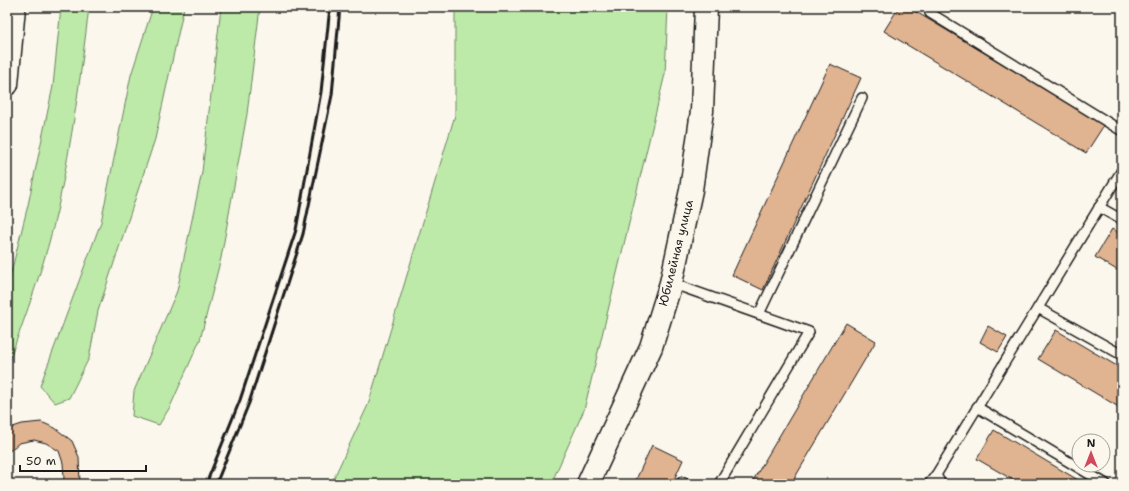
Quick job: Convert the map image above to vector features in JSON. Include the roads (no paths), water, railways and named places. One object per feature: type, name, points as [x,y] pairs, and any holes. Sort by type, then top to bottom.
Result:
[{"type":"street","name":"Юбилейная улица","points":[[588,484],[651,347],[671,283],[691,190],[702,111],[706,7]]},
{"type":"street","points":[[7,84],[10,58],[19,11]]},
{"type":"lane","points":[[930,13],[1122,130]]},
{"type":"lane","points":[[759,314],[862,98]]},
{"type":"lane","points":[[928,484],[936,475],[1122,170]]},
{"type":"lane","points":[[1099,207],[1122,220]]},
{"type":"lane","points":[[671,283],[809,332],[719,484]]},
{"type":"lane","points":[[1038,308],[1122,355]]},
{"type":"lane","points":[[977,407],[1106,484]]},
{"type":"lane","points":[[936,475],[942,484]]},
{"type":"lane","points":[[681,484],[682,482],[686,484]]},
{"type":"railway","points":[[206,484],[240,400],[296,230],[321,92],[330,7]]},
{"type":"railway","points":[[216,484],[249,403],[303,234],[332,95],[340,7]]}]
